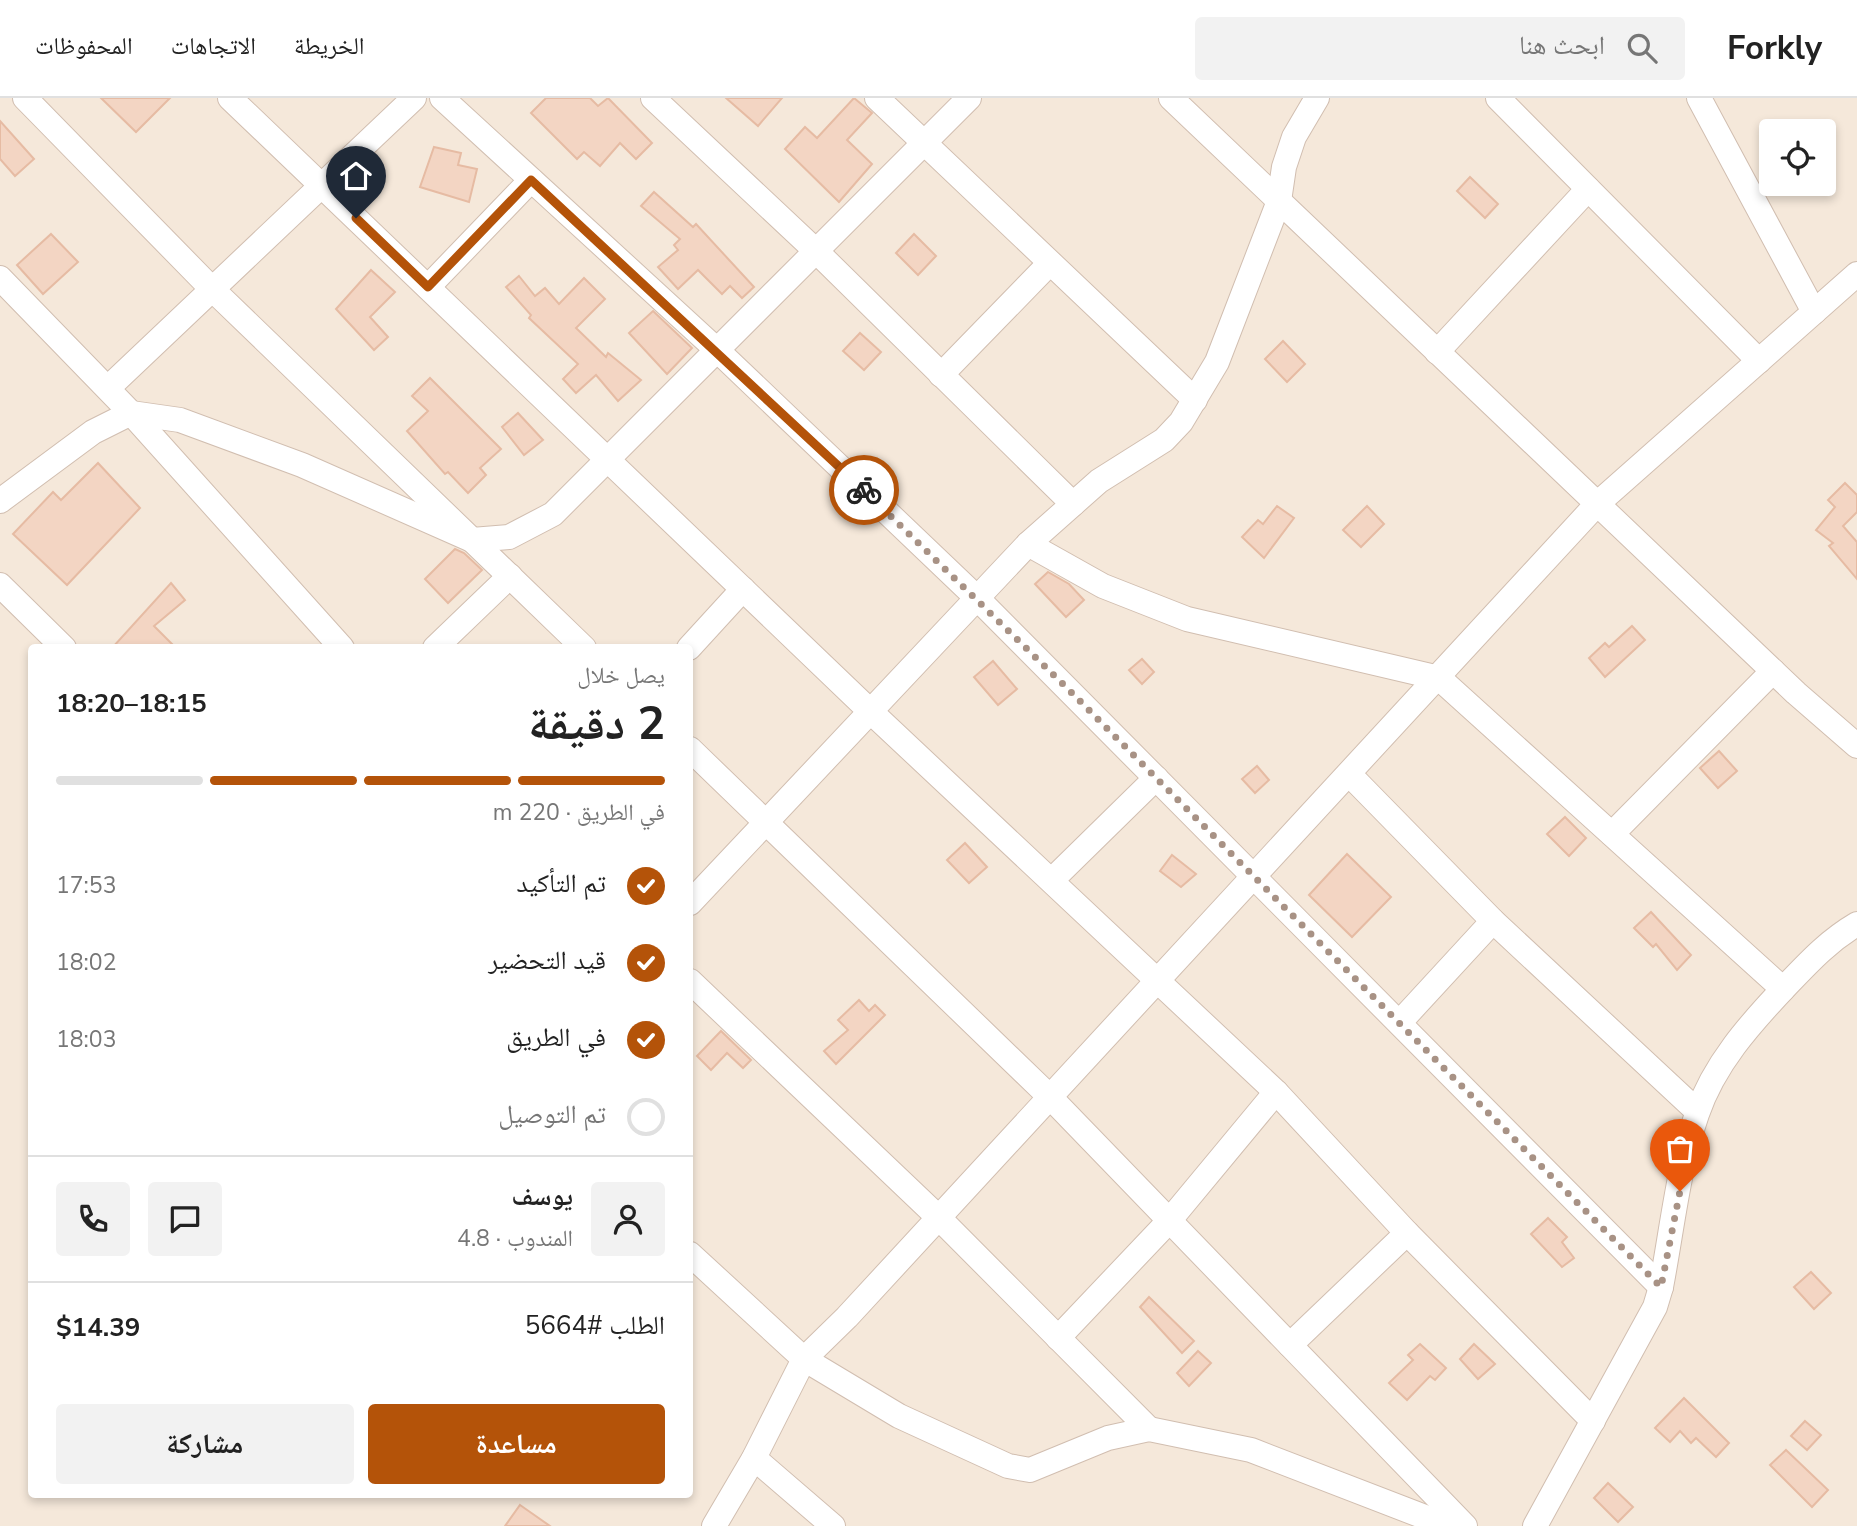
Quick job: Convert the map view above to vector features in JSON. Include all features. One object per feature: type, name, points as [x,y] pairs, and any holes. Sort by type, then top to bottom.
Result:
[{"type":"street","points":[[25,98],[211,288],[580,644]]},
{"type":"street","points":[[230,98],[870,711],[1053,879],[1276,1092],[1407,1233],[1593,1421]]},
{"type":"street","points":[[108,388],[320,184],[414,98]]},
{"type":"street","points":[[442,98],[717,350],[977,598],[1661,1287]]},
{"type":"street","points":[[653,98],[816,251],[1073,504]]},
{"type":"street","points":[[877,98],[1195,400]]},
{"type":"street","points":[[0,501],[93,432],[131,413],[180,420],[302,465],[472,540],[509,537],[553,514],[969,98]]},
{"type":"street","points":[[1171,98],[1773,671],[1857,746]]},
{"type":"street","points":[[693,900],[1028,544],[1099,481],[1164,440],[1181,422],[1217,362],[1279,201],[1284,167],[1294,137],[1317,98]]},
{"type":"street","points":[[1499,98],[1759,361]]},
{"type":"street","points":[[1699,98],[1814,313]]},
{"type":"street","points":[[428,287],[531,180]]},
{"type":"street","points":[[1437,352],[1588,188]]},
{"type":"street","points":[[941,375],[1050,264]]},
{"type":"street","points":[[714,1526],[754,1458],[804,1359],[1050,1097],[1155,979],[1439,678],[1597,504],[1857,274]]},
{"type":"street","points":[[0,278],[108,388],[338,644]]},
{"type":"street","points":[[1028,544],[1102,586],[1186,619],[1439,678],[1783,989]]},
{"type":"street","points":[[439,644],[510,576]]},
{"type":"street","points":[[0,585],[60,644]]},
{"type":"street","points":[[693,644],[743,589]]},
{"type":"street","points":[[1612,834],[1773,671]]},
{"type":"street","points":[[693,752],[1050,1097],[1465,1526]]},
{"type":"street","points":[[1349,774],[1493,921],[1698,1111]]},
{"type":"street","points":[[1053,879],[1156,778]]},
{"type":"street","points":[[1399,1022],[1493,921]]},
{"type":"street","points":[[1535,1526],[1637,1341],[1661,1287],[1689,1139],[1698,1111],[1743,1031],[1831,940],[1857,924]]},
{"type":"street","points":[[693,984],[938,1217],[1149,1429]]},
{"type":"street","points":[[1058,1338],[1169,1221],[1276,1092]]},
{"type":"street","points":[[1290,1345],[1407,1233]]},
{"type":"street","points":[[693,1257],[804,1359],[853,1390],[946,1440],[1008,1466],[1030,1470],[1108,1438],[1149,1429],[1251,1451],[1448,1526]]},
{"type":"street","points":[[754,1458],[833,1526]]},
{"type":"shaded area","points":[[0,98],[1857,98],[1857,1526],[0,1526]]},
{"type":"building","points":[[101,98],[170,98],[136,132]]},
{"type":"building","points":[[546,98],[590,98],[598,106],[608,98],[652,143],[636,159],[620,143],[600,166],[584,152],[577,159],[531,113]]},
{"type":"building","points":[[726,98],[782,98],[758,126]]},
{"type":"building","points":[[854,98],[872,113],[847,140],[872,164],[839,202],[785,149],[805,127],[817,138]]},
{"type":"building","points":[[0,121],[34,159],[15,176],[0,159]]},
{"type":"building","points":[[434,147],[461,153],[458,165],[477,169],[469,202],[420,187]]},
{"type":"building","points":[[1470,177],[1498,204],[1485,218],[1457,191]]},
{"type":"building","points":[[654,192],[693,227],[696,224],[754,287],[742,298],[730,286],[722,294],[698,270],[678,289],[658,267],[678,250],[674,245],[680,239],[641,206]]},
{"type":"building","points":[[51,234],[78,262],[43,294],[17,265]]},
{"type":"building","points":[[914,234],[936,256],[918,275],[896,253]]},
{"type":"building","points":[[371,270],[395,292],[370,317],[388,337],[374,350],[336,309]]},
{"type":"building","points":[[519,276],[535,296],[545,288],[559,304],[584,278],[605,299],[576,328],[606,357],[608,353],[641,380],[618,401],[596,375],[576,393],[563,379],[578,364],[529,318],[531,315],[506,287]]},
{"type":"building","points":[[653,311],[692,348],[667,374],[629,333]]},
{"type":"building","points":[[860,333],[881,352],[864,370],[843,351]]},
{"type":"building","points":[[1283,341],[1305,364],[1287,382],[1265,359]]},
{"type":"building","points":[[430,378],[501,449],[480,468],[486,475],[468,493],[448,472],[445,474],[407,431],[428,411],[412,396]]},
{"type":"building","points":[[518,413],[543,440],[524,455],[502,427]]},
{"type":"building","points":[[98,463],[140,508],[67,585],[13,534],[53,492],[61,500]]},
{"type":"building","points":[[1845,483],[1857,495],[1857,512],[1843,526],[1857,542],[1857,579],[1829,546],[1833,543],[1816,530],[1835,507],[1828,500]]},
{"type":"building","points":[[1277,506],[1294,518],[1264,558],[1242,537],[1258,520],[1263,524]]},
{"type":"building","points":[[1367,506],[1384,524],[1361,547],[1343,530]]},
{"type":"building","points":[[455,549],[464,553],[482,570],[448,603],[425,579]]},
{"type":"building","points":[[1048,572],[1069,584],[1084,600],[1066,617],[1035,584]]},
{"type":"building","points":[[171,583],[185,600],[154,626],[172,644],[116,644]]},
{"type":"building","points":[[1632,626],[1645,640],[1605,677],[1589,658],[1605,643],[1609,647]]},
{"type":"building","points":[[1142,659],[1154,672],[1142,684],[1129,670]]},
{"type":"building","points":[[993,661],[1017,689],[998,705],[974,677]]},
{"type":"building","points":[[1719,751],[1737,771],[1718,788],[1700,768]]},
{"type":"building","points":[[1257,766],[1269,780],[1255,793],[1242,779]]},
{"type":"building","points":[[1565,817],[1586,838],[1569,856],[1547,834]]},
{"type":"building","points":[[965,843],[987,867],[969,883],[947,860]]},
{"type":"building","points":[[1347,854],[1391,897],[1352,937],[1309,895]]},
{"type":"building","points":[[1172,855],[1196,874],[1181,887],[1160,871]]},
{"type":"building","points":[[1651,912],[1691,955],[1677,970],[1656,944],[1653,947],[1634,928]]},
{"type":"building","points":[[859,1000],[869,1011],[875,1005],[885,1015],[836,1064],[824,1051],[848,1030],[838,1020]]},
{"type":"building","points":[[721,1031],[751,1060],[743,1068],[727,1053],[711,1070],[697,1056]]},
{"type":"building","points":[[1548,1218],[1567,1237],[1562,1242],[1574,1258],[1562,1267],[1531,1234]]},
{"type":"building","points":[[1811,1272],[1831,1293],[1814,1309],[1794,1287]]},
{"type":"building","points":[[1149,1297],[1194,1341],[1182,1353],[1140,1307]]},
{"type":"building","points":[[1420,1344],[1446,1368],[1435,1380],[1430,1376],[1407,1400],[1389,1383],[1413,1360],[1408,1355]]},
{"type":"building","points":[[1474,1344],[1495,1364],[1478,1379],[1460,1359]]},
{"type":"building","points":[[1198,1351],[1211,1363],[1189,1386],[1177,1373]]},
{"type":"building","points":[[1684,1398],[1729,1443],[1716,1457],[1696,1438],[1691,1443],[1680,1431],[1670,1442],[1655,1428]]},
{"type":"building","points":[[1805,1421],[1821,1435],[1807,1450],[1791,1436]]},
{"type":"building","points":[[1786,1450],[1828,1490],[1812,1507],[1770,1465]]},
{"type":"building","points":[[1608,1483],[1633,1507],[1618,1522],[1594,1498]]},
{"type":"building","points":[[520,1505],[550,1526],[505,1526]]},
{"type":"way so far","points":[[864,490],[977,598],[1254,875],[1661,1287],[1680,1191]]},
{"type":"route","points":[[356,218],[428,287],[531,180],[717,350],[864,490]]}]
